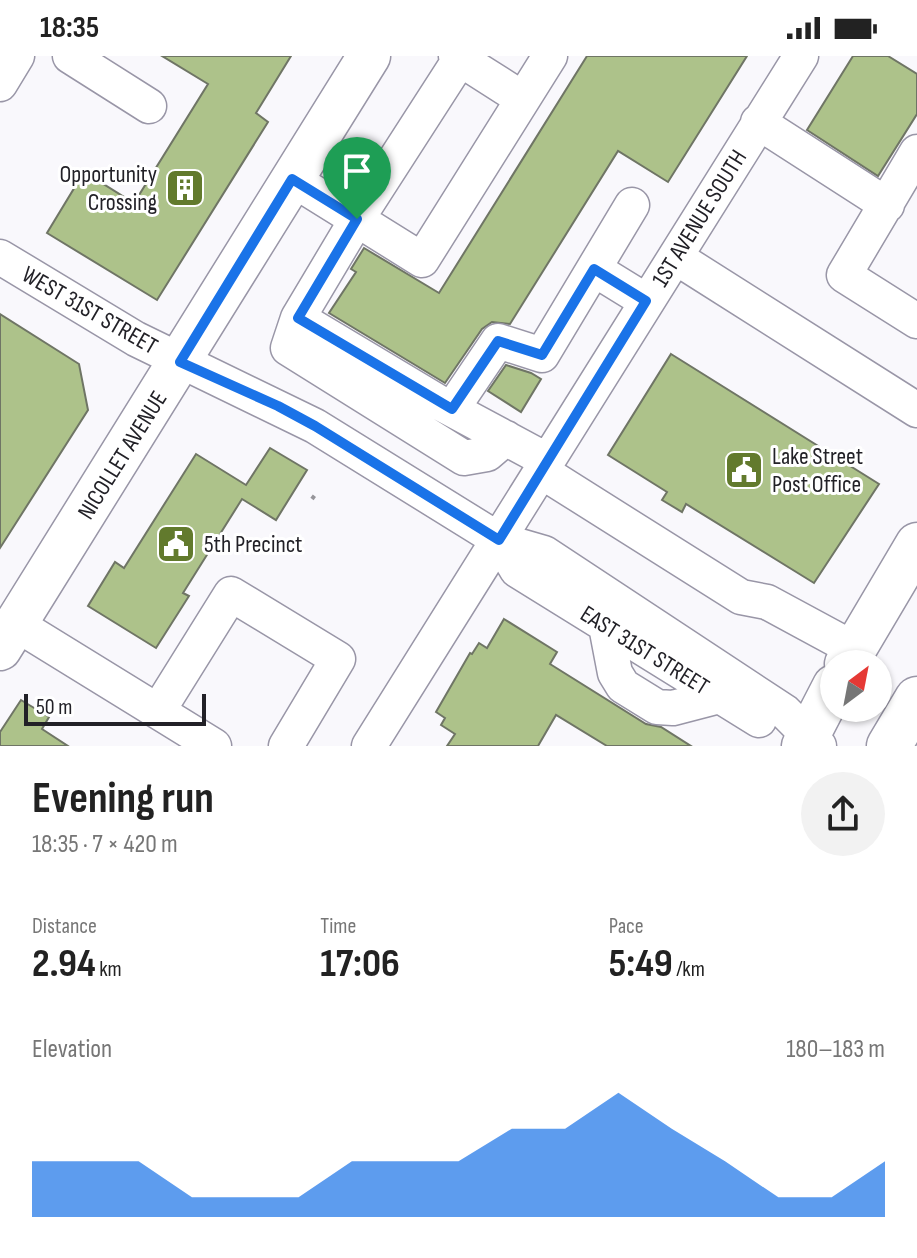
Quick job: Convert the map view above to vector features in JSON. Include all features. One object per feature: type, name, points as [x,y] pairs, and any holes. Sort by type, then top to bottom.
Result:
[{"type":"main road","name":"NICOLLET AVENUE","points":[[8,636],[369,56]]},
{"type":"main road","points":[[854,650],[917,544]]},
{"type":"main road","points":[[810,743],[820,719]]},
{"type":"street","points":[[0,84],[17,56]]},
{"type":"street","points":[[70,56],[149,106]]},
{"type":"street","points":[[292,179],[422,260],[550,56]]},
{"type":"street","name":"1ST AVENUE SOUTH","points":[[369,746],[801,56]]},
{"type":"street","points":[[506,438],[487,454],[464,458],[288,348],[298,318],[459,57],[523,99]]},
{"type":"street","points":[[758,122],[887,205]]},
{"type":"street","points":[[917,152],[844,275],[917,321]]},
{"type":"street","points":[[452,409],[498,341],[542,355],[632,205]]},
{"type":"street","name":"WEST 31ST STREET","points":[[0,257],[180,362]]},
{"type":"street","points":[[677,258],[917,410]]},
{"type":"street","points":[[594,269],[646,301]]},
{"type":"street","points":[[298,318],[506,438],[741,597],[767,602],[839,650]]},
{"type":"street","name":"EAST 31ST STREET","points":[[180,362],[315,426],[499,540],[544,553],[785,712],[810,743]]},
{"type":"street","name":"EAST 31ST STREET","points":[[499,540],[517,570],[773,728],[810,743]]},
{"type":"street","points":[[158,711],[231,594],[338,659],[286,746]]},
{"type":"street","points":[[8,636],[158,711],[214,746]]},
{"type":"building","name":"Opportunity Crossing","points":[[162,56],[291,56],[256,113],[268,122],[157,300],[47,233],[84,172],[134,203],[208,84]]},
{"type":"building","points":[[587,56],[747,56],[668,182],[618,151],[510,324],[492,322],[482,329],[445,383],[329,313],[356,272],[351,269],[364,248],[439,293]]},
{"type":"building","points":[[853,56],[888,56],[917,74],[917,114],[878,176],[807,130]]},
{"type":"building","points":[[0,314],[79,364],[88,410],[0,548]]},
{"type":"building","name":"Lake Street Post Office","points":[[671,354],[879,484],[814,583],[686,504],[682,512],[662,500],[667,492],[608,455]]},
{"type":"building","points":[[506,365],[541,379],[521,412],[488,391]]},
{"type":"building","name":"5th Precinct","points":[[270,448],[307,470],[276,520],[242,499],[183,593],[189,596],[156,648],[88,606],[115,562],[124,568],[196,454],[246,485]]},
{"type":"building","points":[[504,619],[557,652],[550,664],[646,724],[661,727],[691,746],[607,746],[556,715],[538,746],[447,746],[455,734],[441,725],[445,718],[436,712],[470,653],[479,643],[487,648]]},
{"type":"building","points":[[21,700],[49,717],[42,729],[68,746],[0,746],[0,732]]},
{"type":"place","name":"Opportunity Crossing","points":[[185,188]]},
{"type":"place","name":"Lake Street Post Office","points":[[744,470]]},
{"type":"place","name":"5th Precinct","points":[[176,544]]},
{"type":"route","points":[[292,179],[357,219],[298,318],[452,409],[498,341],[542,355],[594,269],[646,301],[499,540],[315,426],[180,362],[292,179]]}]
